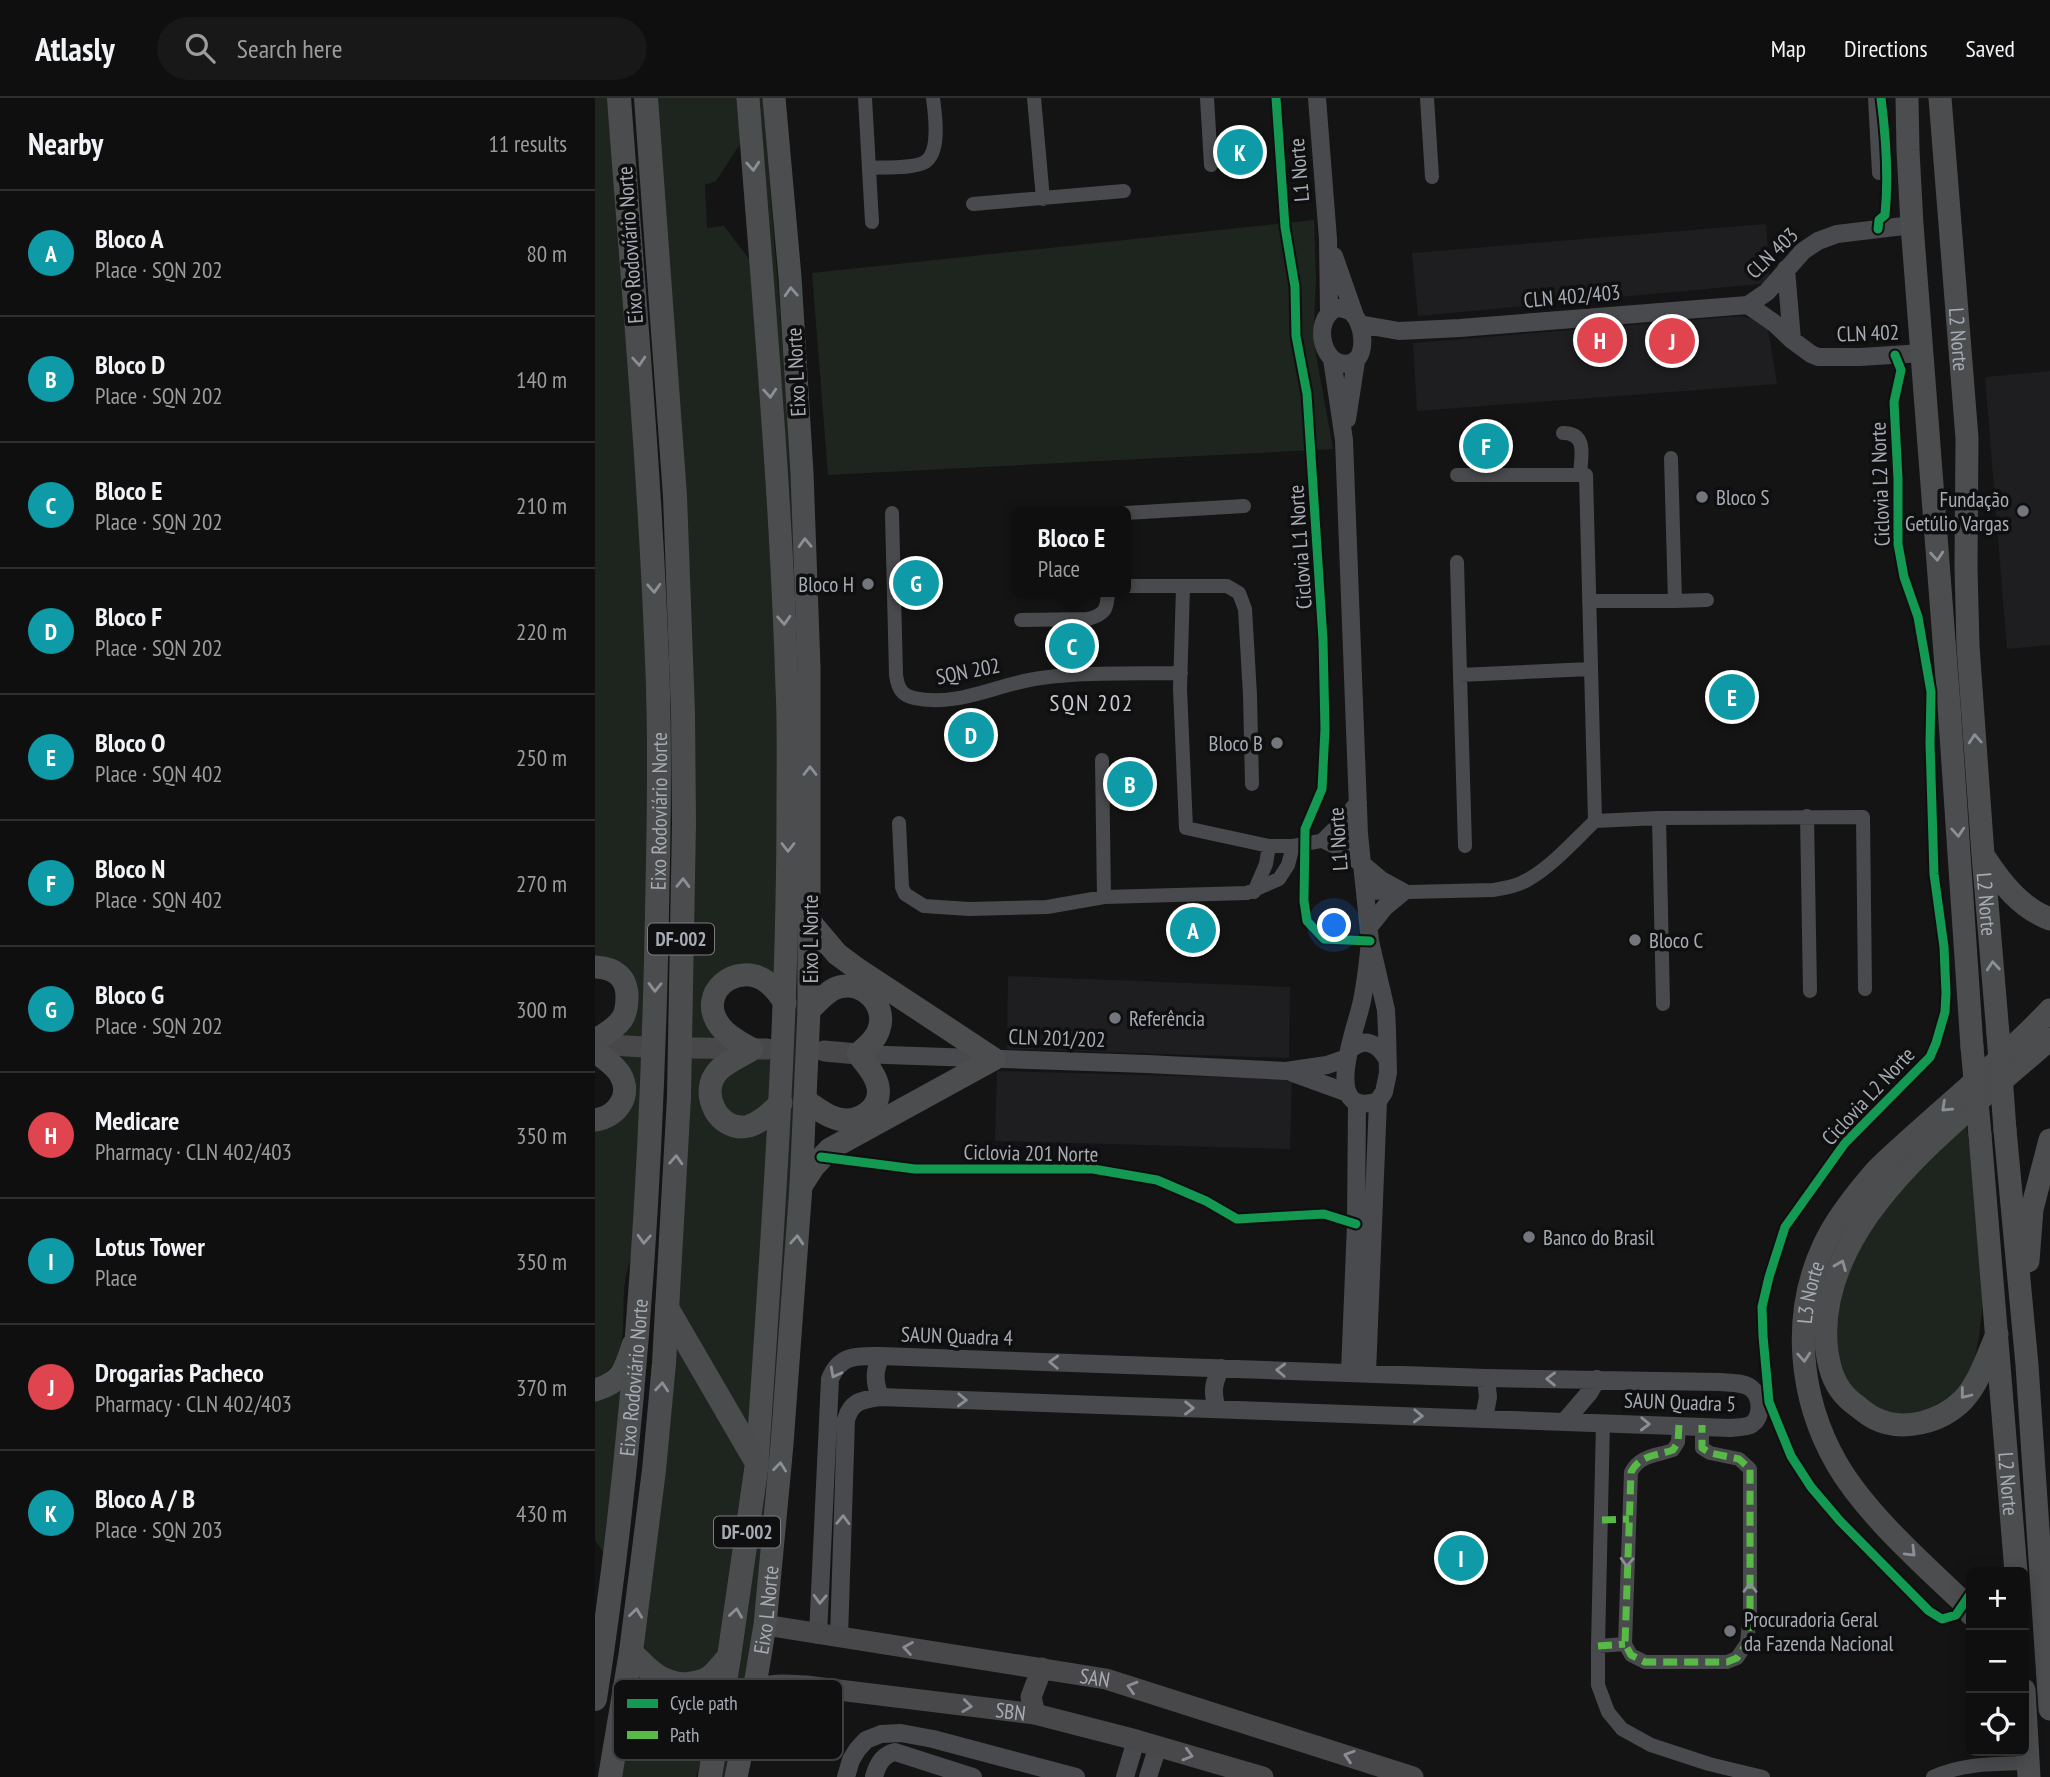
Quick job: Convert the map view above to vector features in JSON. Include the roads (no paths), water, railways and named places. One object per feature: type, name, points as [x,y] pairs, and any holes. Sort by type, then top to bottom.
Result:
[{"type":"highway","name":"Eixo Rodoviário Norte","points":[[595,1699],[599,1652],[611,1589],[639,1325],[653,1078],[659,811],[657,666],[649,494],[618,98]]},
{"type":"highway","name":"Eixo Rodoviário Norte","points":[[627,1679],[654,1470],[667,1308],[679,1097],[684,823],[675,496],[646,98]]},
{"type":"highway","name":"Eixo Rodoviário Norte","points":[[667,1308],[757,1463]]},
{"type":"highway","name":"DF-002","points":[[726,1679],[757,1463]]},
{"type":"highway","points":[[595,1551],[604,1564],[611,1589]]},
{"type":"highway","points":[[631,1653],[661,1679]]},
{"type":"highway","points":[[707,1679],[729,1657]]},
{"type":"highway","name":"Eixo Rodoviário Norte","points":[[610,1777],[613,1759]]},
{"type":"main road","name":"Eixo L Norte","points":[[748,98],[779,519],[787,690],[788,922],[785,1003],[757,1463]]},
{"type":"main road","name":"Eixo L Norte","points":[[756,1679],[765,1625],[782,1444],[801,1186],[809,1010],[809,667],[802,473],[790,277],[774,98]]},
{"type":"main road","name":"L2 Norte","points":[[1907,98],[1912,225],[1972,1046],[2016,1567]]},
{"type":"main road","name":"L2 Norte","points":[[1940,98],[1967,438],[1967,613],[1983,855],[2027,1365],[2050,1709]]},
{"type":"main road","points":[[1908,149],[1944,149]]},
{"type":"main road","points":[[1923,354],[1959,345]]},
{"type":"main road","points":[[1928,439],[1967,438]]},
{"type":"main road","points":[[1983,855],[2010,892],[2027,907],[2050,919]]},
{"type":"main road","points":[[801,1186],[814,1166],[830,1149],[994,1059],[837,954],[810,922]]},
{"type":"main road","points":[[595,967],[610,969],[619,974],[627,988],[623,1018],[595,1042]]},
{"type":"main road","points":[[760,1049],[732,1037],[720,1027],[713,1008],[716,990],[731,978],[755,976],[765,980],[785,1003]]},
{"type":"main road","points":[[809,1010],[823,996],[842,986],[868,993],[878,1005],[881,1020],[876,1036],[858,1054]]},
{"type":"main road","name":"L3 Norte","points":[[1966,1606],[1906,1547],[1863,1499],[1838,1464],[1822,1432],[1809,1395],[1804,1359],[1804,1315],[1811,1278],[1825,1244],[1848,1206],[1877,1170],[2050,1010]]},
{"type":"main road","name":"L3 Norte","points":[[1997,1334],[1985,1363],[1963,1400],[1928,1422],[1909,1425],[1892,1424],[1874,1418],[1849,1400],[1830,1369],[1825,1324],[1841,1263],[1873,1209],[1901,1174],[1928,1147],[2050,1039]]},
{"type":"main road","points":[[595,1042],[643,1046]]},
{"type":"main road","points":[[693,1048],[760,1049]]},
{"type":"main road","points":[[760,1049],[719,1070],[710,1095],[715,1113],[730,1124],[747,1126],[757,1123],[781,1103]]},
{"type":"main road","points":[[595,1051],[619,1073],[624,1086],[617,1110],[607,1118],[595,1120]]},
{"type":"main road","points":[[805,1100],[820,1111],[841,1120],[859,1118],[870,1112],[876,1103],[878,1087],[869,1068],[858,1054],[824,1051]]},
{"type":"main road","points":[[2027,1365],[2028,1253],[2032,1209],[2050,1140]]},
{"type":"main road","points":[[595,1390],[618,1379],[626,1367],[639,1325]]},
{"type":"main road","name":"SAN","points":[[765,1625],[1106,1679],[1382,1772],[1413,1777]]},
{"type":"main road","points":[[1035,1714],[1031,1697],[1042,1668]]},
{"type":"main road","name":"SBN","points":[[843,1691],[1035,1714],[1263,1777]]},
{"type":"street","points":[[865,98],[872,222]]},
{"type":"street","points":[[869,168],[915,165],[925,162],[931,156],[935,145],[933,98]]},
{"type":"street","points":[[1034,98],[1043,199]]},
{"type":"street","points":[[1206,98],[1211,165]]},
{"type":"street","name":"L1 Norte","points":[[1317,98],[1328,239],[1329,311]]},
{"type":"street","points":[[1427,98],[1432,177]]},
{"type":"street","points":[[1875,98],[1879,173]]},
{"type":"street","points":[[973,204],[1124,191]]},
{"type":"street","name":"CLN 403","points":[[1748,305],[1767,292],[1803,251],[1818,241],[1837,234],[1912,225]]},
{"type":"street","name":"L1 Norte","points":[[1328,239],[1357,320]]},
{"type":"street","points":[[1786,269],[1792,340]]},
{"type":"street","name":"CLN 402","points":[[1748,305],[1775,323],[1811,354],[1818,356],[1923,354]]},
{"type":"street","name":"CLN 402/403","points":[[1357,320],[1399,331],[1748,305]]},
{"type":"street","points":[[1346,309],[1357,320],[1361,333],[1359,353],[1350,363],[1340,363],[1332,359],[1324,348],[1322,335],[1323,324],[1329,311],[1346,309]]},
{"type":"street","name":"CLN 402/403","points":[[1359,353],[1399,331]]},
{"type":"street","name":"L1 Norte","points":[[1344,440],[1359,353]]},
{"type":"street","name":"L1 Norte","points":[[1332,359],[1344,440],[1359,834],[1369,934],[1386,1010],[1387,1059]]},
{"type":"street","points":[[1563,433],[1575,435],[1579,439],[1580,474]]},
{"type":"street","points":[[1671,458],[1675,601]]},
{"type":"street","points":[[1457,475],[1586,475],[1595,821]]},
{"type":"street","points":[[1131,513],[1244,506]]},
{"type":"street","name":"SQN 202","points":[[892,513],[895,676],[903,694],[913,698],[947,699],[1039,678],[1181,673]]},
{"type":"street","points":[[1457,562],[1465,846]]},
{"type":"street","points":[[1131,586],[1227,586],[1240,593],[1243,599],[1250,695],[1252,784]]},
{"type":"street","points":[[1183,587],[1181,673],[1186,828],[1269,846],[1293,846],[1359,834]]},
{"type":"street","points":[[1021,620],[1088,619],[1104,612],[1108,597]]},
{"type":"street","points":[[1589,601],[1707,600]]},
{"type":"street","points":[[1459,675],[1590,669]]},
{"type":"street","points":[[1102,760],[1104,897]]},
{"type":"street","points":[[1325,840],[1357,803]]},
{"type":"street","points":[[1807,816],[1809,991]]},
{"type":"street","points":[[1365,893],[1493,890],[1512,886],[1528,880],[1554,861],[1595,821],[1863,817],[1865,989]]},
{"type":"street","points":[[1659,818],[1664,1004]]},
{"type":"street","points":[[899,823],[902,887],[905,894],[923,906],[969,909],[1047,907],[1104,897],[1254,892],[1279,879],[1288,865],[1293,846]]},
{"type":"street","points":[[1325,840],[1344,849],[1381,880],[1403,892]]},
{"type":"street","points":[[1254,892],[1266,864],[1269,846]]},
{"type":"street","points":[[1369,934],[1385,907],[1403,892]]},
{"type":"street","name":"L1 Norte","points":[[1348,1054],[1366,981],[1369,934]]},
{"type":"street","points":[[1367,1042],[1379,1048],[1387,1059],[1388,1073],[1384,1092],[1378,1101],[1359,1372],[1352,1097],[1345,1070],[1348,1054],[1359,1043],[1367,1042]]},
{"type":"street","name":"CLN 201/202","points":[[858,1054],[1286,1071],[1327,1065],[1348,1054]]},
{"type":"street","name":"CLN 201/202","points":[[1286,1071],[1352,1097]]},
{"type":"street","points":[[1352,1097],[1369,1104],[1378,1101]]},
{"type":"street","points":[[880,1397],[874,1379],[881,1356]]},
{"type":"street","name":"SAUN Quadra 4","points":[[829,1636],[830,1380],[839,1363],[850,1358],[881,1356],[1359,1372]]},
{"type":"street","points":[[829,1636],[846,1420],[848,1410],[853,1405],[861,1400],[880,1397],[1217,1409],[1213,1390],[1221,1368]]},
{"type":"street","name":"SAUN Quadra 5","points":[[1217,1409],[1730,1428],[1751,1425],[1760,1411],[1758,1396],[1754,1391],[1744,1385],[1720,1382],[1486,1378],[1359,1372]]},
{"type":"street","points":[[1484,1418],[1488,1398],[1486,1378]]},
{"type":"street","points":[[1565,1421],[1597,1380]]},
{"type":"street","points":[[1603,1422],[1598,1685],[1608,1712],[1622,1729],[1651,1745],[1709,1765],[1763,1777]]},
{"type":"street","points":[[1679,1425],[1678,1442],[1673,1450],[1640,1460],[1630,1472],[1625,1644],[1631,1655],[1645,1662],[1727,1662],[1737,1658],[1747,1643],[1750,1614],[1749,1469],[1739,1459],[1710,1453],[1703,1448],[1702,1425]]},
{"type":"street","points":[[1602,1520],[1629,1519]]},
{"type":"street","points":[[1598,1646],[1625,1644]]},
{"type":"street","points":[[846,1777],[851,1760],[866,1740],[881,1734],[901,1733],[933,1738],[1076,1777]]},
{"type":"street","points":[[1125,1777],[1136,1740]]},
{"type":"street","points":[[1148,1777],[1158,1746]]},
{"type":"street","points":[[874,1777],[880,1762],[891,1752],[973,1777]]},
{"type":"street","points":[[1008,1777],[1016,1760]]},
{"type":"street","points":[[1933,1777],[1957,1767],[1981,1764],[2028,1770]]},
{"type":"place","name":"Bloco A / B","points":[[1240,152]]},
{"type":"place","name":"Medicare","points":[[1600,340]]},
{"type":"place","name":"Drogarias Pacheco","points":[[1672,341]]},
{"type":"place","name":"Bloco N","points":[[1486,446]]},
{"type":"place","name":"Bloco S","points":[[1702,497]]},
{"type":"place","name":"Fundação Getúlio Vargas","points":[[2023,511]]},
{"type":"place","name":"Bloco G","points":[[916,583]]},
{"type":"place","name":"Bloco H","points":[[868,584]]},
{"type":"place","name":"Bloco E","points":[[1072,646]]},
{"type":"place","name":"Bloco O","points":[[1732,697]]},
{"type":"place","name":"Bloco F","points":[[971,735]]},
{"type":"place","name":"Bloco B","points":[[1277,743]]},
{"type":"place","name":"Bloco D","points":[[1130,784]]},
{"type":"place","name":"Bloco A","points":[[1193,930]]},
{"type":"place","name":"Bloco C","points":[[1635,940]]},
{"type":"place","name":"Referência","points":[[1115,1018]]},
{"type":"place","name":"Banco do Brasil","points":[[1529,1237]]},
{"type":"place","name":"Lotus Tower","points":[[1461,1558]]},
{"type":"place","name":"Procuradoria Geral da Fazenda Nacional","points":[[1730,1631]]},
{"type":"district","name":"SQN 202","points":[[1092,702]]}]
